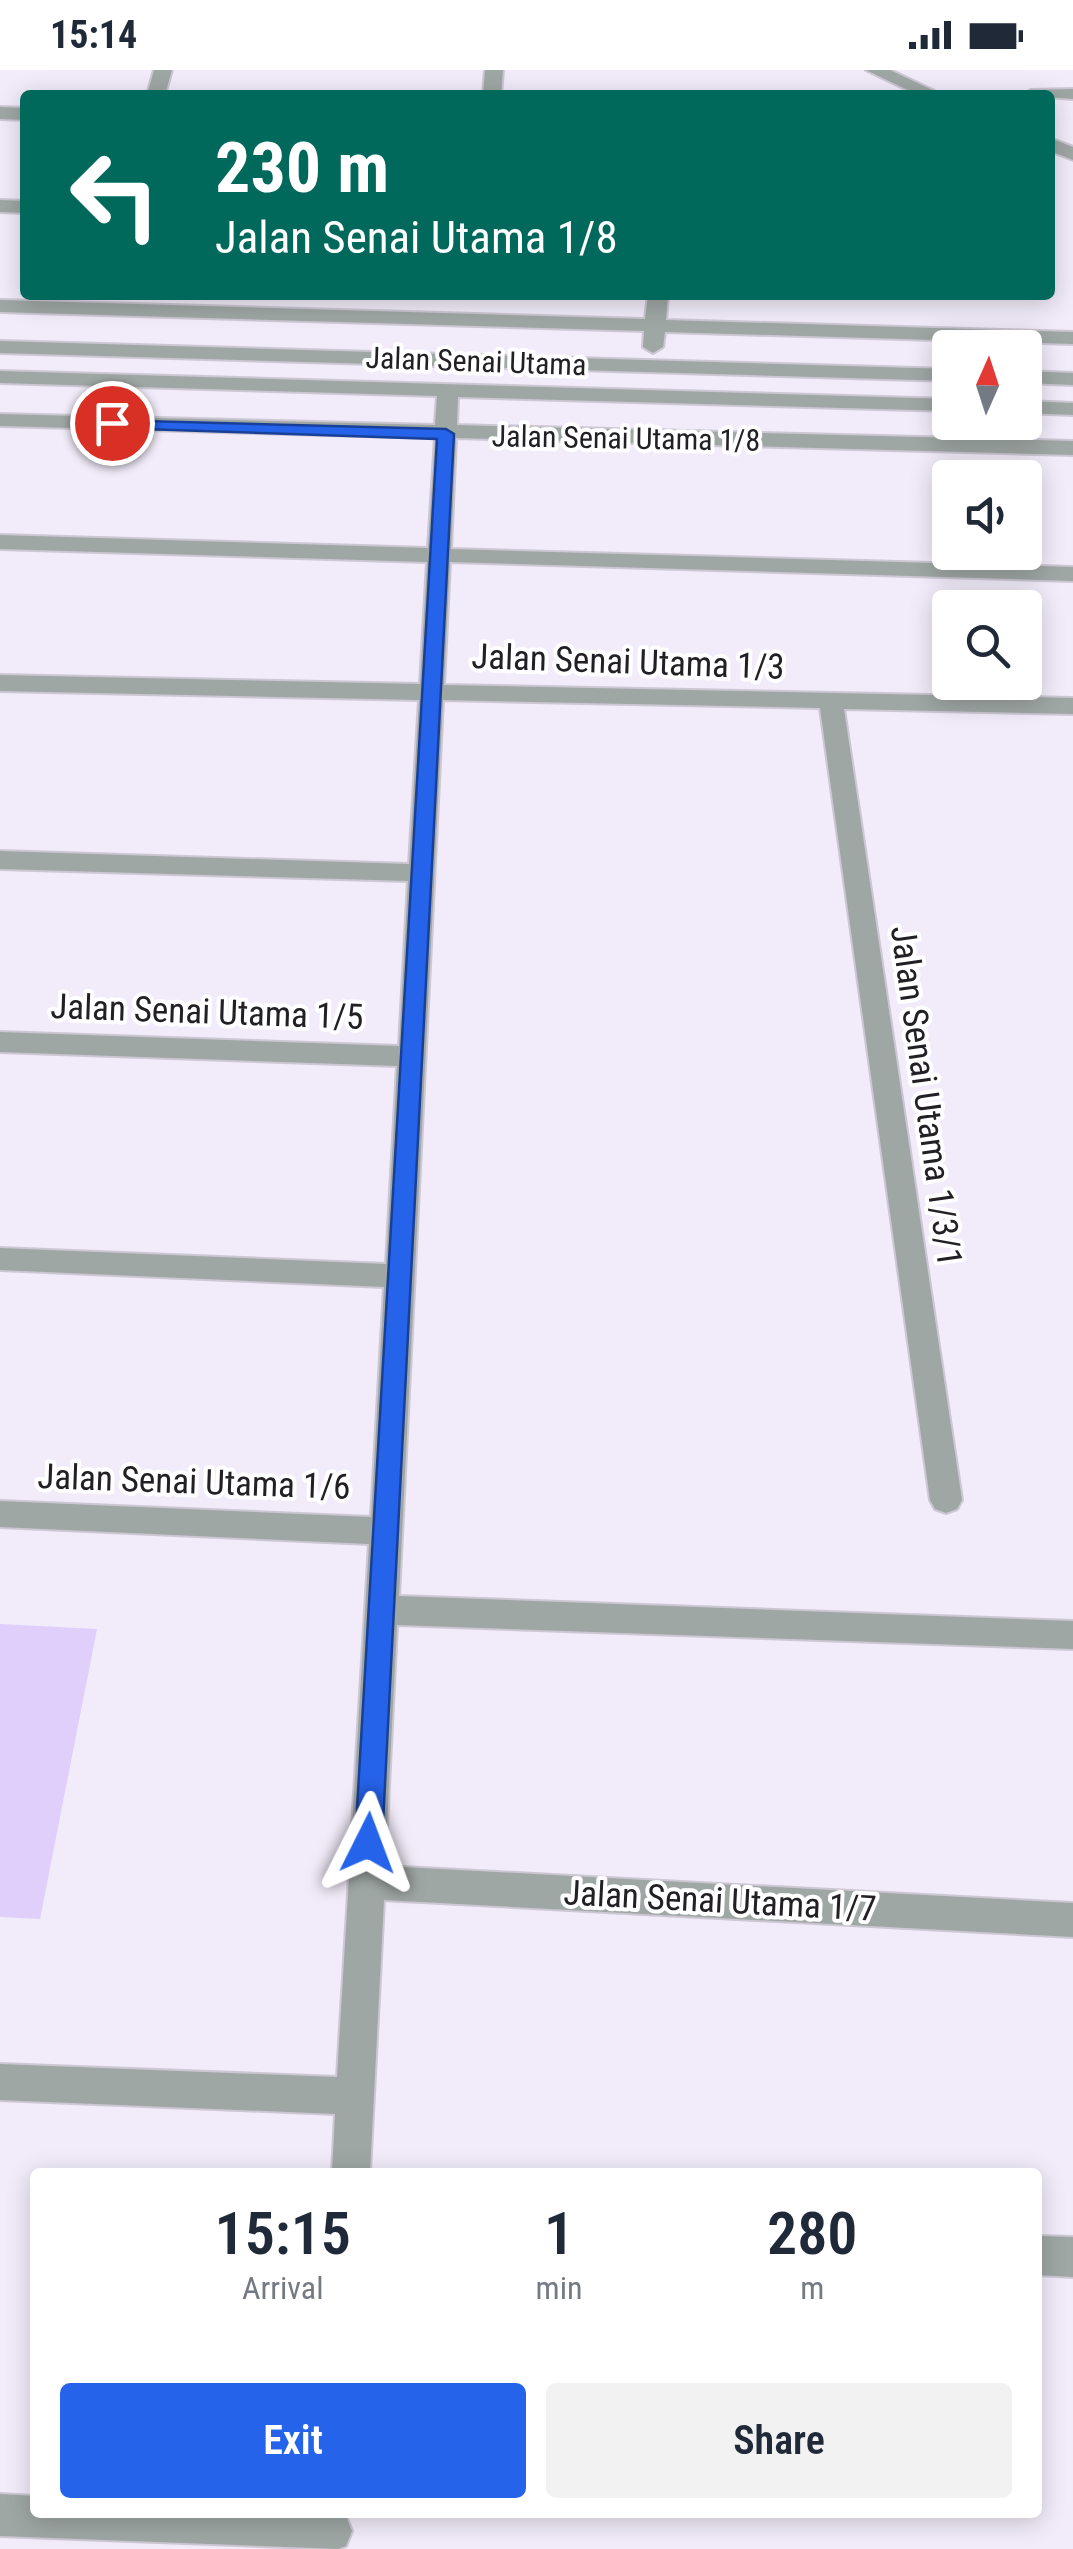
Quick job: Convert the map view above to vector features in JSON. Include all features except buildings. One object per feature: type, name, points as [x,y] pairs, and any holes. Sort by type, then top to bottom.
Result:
[{"type":"street","points":[[875,70],[922,90]]},
{"type":"street","points":[[652,366],[658,300]]},
{"type":"street","points":[[0,306],[31,301],[655,327],[1073,338]]},
{"type":"street","name":"Jalan Senai Utama","points":[[0,347],[932,374]]},
{"type":"street","name":"Jalan Senai Utama","points":[[0,377],[932,404]]},
{"type":"street","points":[[1042,377],[1073,378]]},
{"type":"street","points":[[350,2168],[448,390]]},
{"type":"street","points":[[1042,408],[1073,409]]},
{"type":"street","name":"Jalan Senai Utama 1/8","points":[[0,420],[1073,448]]},
{"type":"street","points":[[0,542],[1073,574]]},
{"type":"street","name":"Jalan Senai Utama 1/3","points":[[0,684],[1073,706]]},
{"type":"street","name":"Jalan Senai Utama 1/3/1","points":[[832,704],[946,1500]]},
{"type":"street","points":[[0,860],[422,873]]},
{"type":"street","name":"Jalan Senai Utama 1/5","points":[[0,1042],[411,1056]]},
{"type":"street","points":[[0,1259],[400,1276]]},
{"type":"street","name":"Jalan Senai Utama 1/6","points":[[0,1514],[386,1531]]},
{"type":"street","points":[[380,1610],[1073,1635]]},
{"type":"street","name":"Jalan Senai Utama 1/7","points":[[366,1882],[1073,1920]]},
{"type":"street","points":[[0,2082],[354,2096]]},
{"type":"street","points":[[1042,2256],[1073,2258]]},
{"type":"street","points":[[0,2515],[30,2516]]},
{"type":"street","points":[[62,2518],[331,2531]]},
{"type":"shaded area","points":[[0,1624],[97,1629],[40,1919],[0,1917]]},
{"type":"route","points":[[112,423],[446,434],[368,1843]]}]
